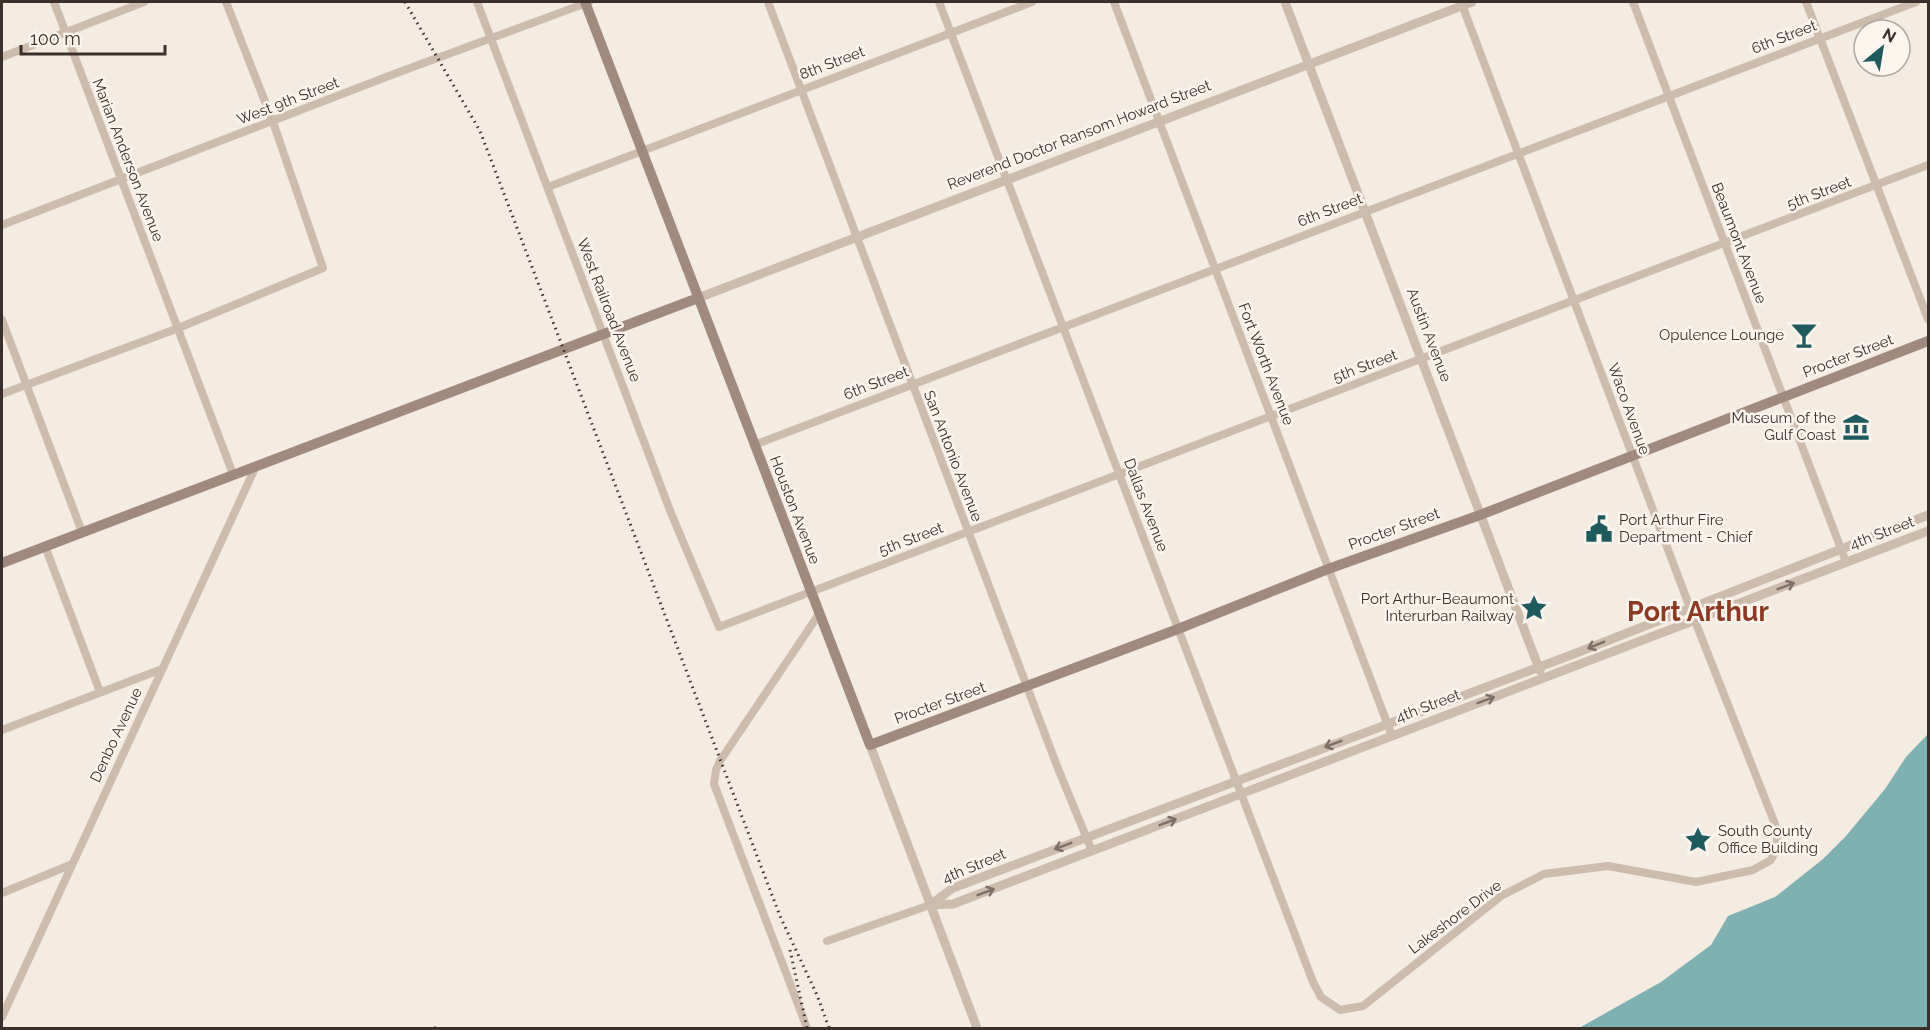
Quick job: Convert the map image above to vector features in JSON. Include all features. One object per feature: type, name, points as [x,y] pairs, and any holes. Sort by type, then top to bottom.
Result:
[{"type":"main road","name":"Houston Avenue","points":[[587,2],[870,745]]},
{"type":"main road","points":[[2,563],[698,298]]},
{"type":"main road","name":"Procter Street","points":[[870,745],[1929,341]]},
{"type":"street","name":"Marian Anderson Avenue","points":[[54,2],[233,474]]},
{"type":"street","points":[[2,57],[144,2]]},
{"type":"street","points":[[2,394],[176,328],[323,268],[273,122],[226,2]]},
{"type":"street","name":"West Railroad Avenue","points":[[477,2],[671,513],[719,627]]},
{"type":"street","name":"West 9th Street","points":[[2,225],[587,2]]},
{"type":"street","name":"San Antonio Avenue","points":[[768,2],[1027,687],[1092,851]]},
{"type":"street","name":"Dallas Avenue","points":[[939,2],[1313,982],[1321,997],[1340,1010]]},
{"type":"street","name":"8th Street","points":[[548,187],[1032,2]]},
{"type":"street","name":"Fort Worth Avenue","points":[[1114,2],[1392,736]]},
{"type":"street","name":"Austin Avenue","points":[[1285,2],[1543,679]]},
{"type":"street","name":"Beaumont Avenue","points":[[1633,2],[1846,562]]},
{"type":"street","points":[[1806,2],[1875,186],[1929,319]]},
{"type":"street","name":"6th Street","points":[[754,445],[1916,2]]},
{"type":"street","name":"Reverend Doctor Ransom Howard Street","points":[[698,298],[1465,3]]},
{"type":"street","name":"Waco Avenue","points":[[1465,3],[1518,153],[1690,608],[1775,825]]},
{"type":"street","name":"5th Street","points":[[719,627],[1929,165]]},
{"type":"street","points":[[2,320],[82,532]]},
{"type":"street","name":"Denbo Avenue","points":[[2,1017],[70,865],[256,466]]},
{"type":"street","name":"4th Street","points":[[930,905],[953,888],[1690,608],[1929,514]]},
{"type":"street","name":"4th Street","points":[[930,905],[953,904],[1929,531]]},
{"type":"street","points":[[45,546],[100,692]]},
{"type":"street","points":[[807,1029],[714,784],[720,761],[819,614]]},
{"type":"street","points":[[2,730],[162,669]]},
{"type":"street","name":"Houston Avenue","points":[[870,745],[977,1029]]},
{"type":"street","name":"Lakeshore Drive","points":[[1340,1010],[1363,1006],[1501,896],[1544,874],[1608,866],[1696,882],[1753,870],[1771,860],[1778,845],[1775,825]]},
{"type":"street","points":[[2,892],[70,865]]},
{"type":"street","points":[[827,941],[930,905]]},
{"type":"water","points":[[1928,734],[1928,1028],[1579,1028],[1661,982],[1711,945],[1728,916],[1775,897],[1823,859],[1846,836],[1885,789],[1906,757]]},
{"type":"railway","points":[[405,2],[480,131],[780,916],[817,995],[829,1028]]},
{"type":"railway","points":[[790,950],[807,1028]]},
{"type":"place","name":"Opulence Lounge","points":[[1804,335]]},
{"type":"place","name":"Museum of the Gulf Coast","points":[[1856,427]]},
{"type":"place","name":"Port Arthur Fire Department - Chief","points":[[1599,529]]},
{"type":"place","name":"Port Arthur-Beaumont Interurban Railway","points":[[1534,608]]},
{"type":"place","name":"South County Office Building","points":[[1698,840]]},
{"type":"district","name":"Port Arthur","points":[[1698,612]]}]
